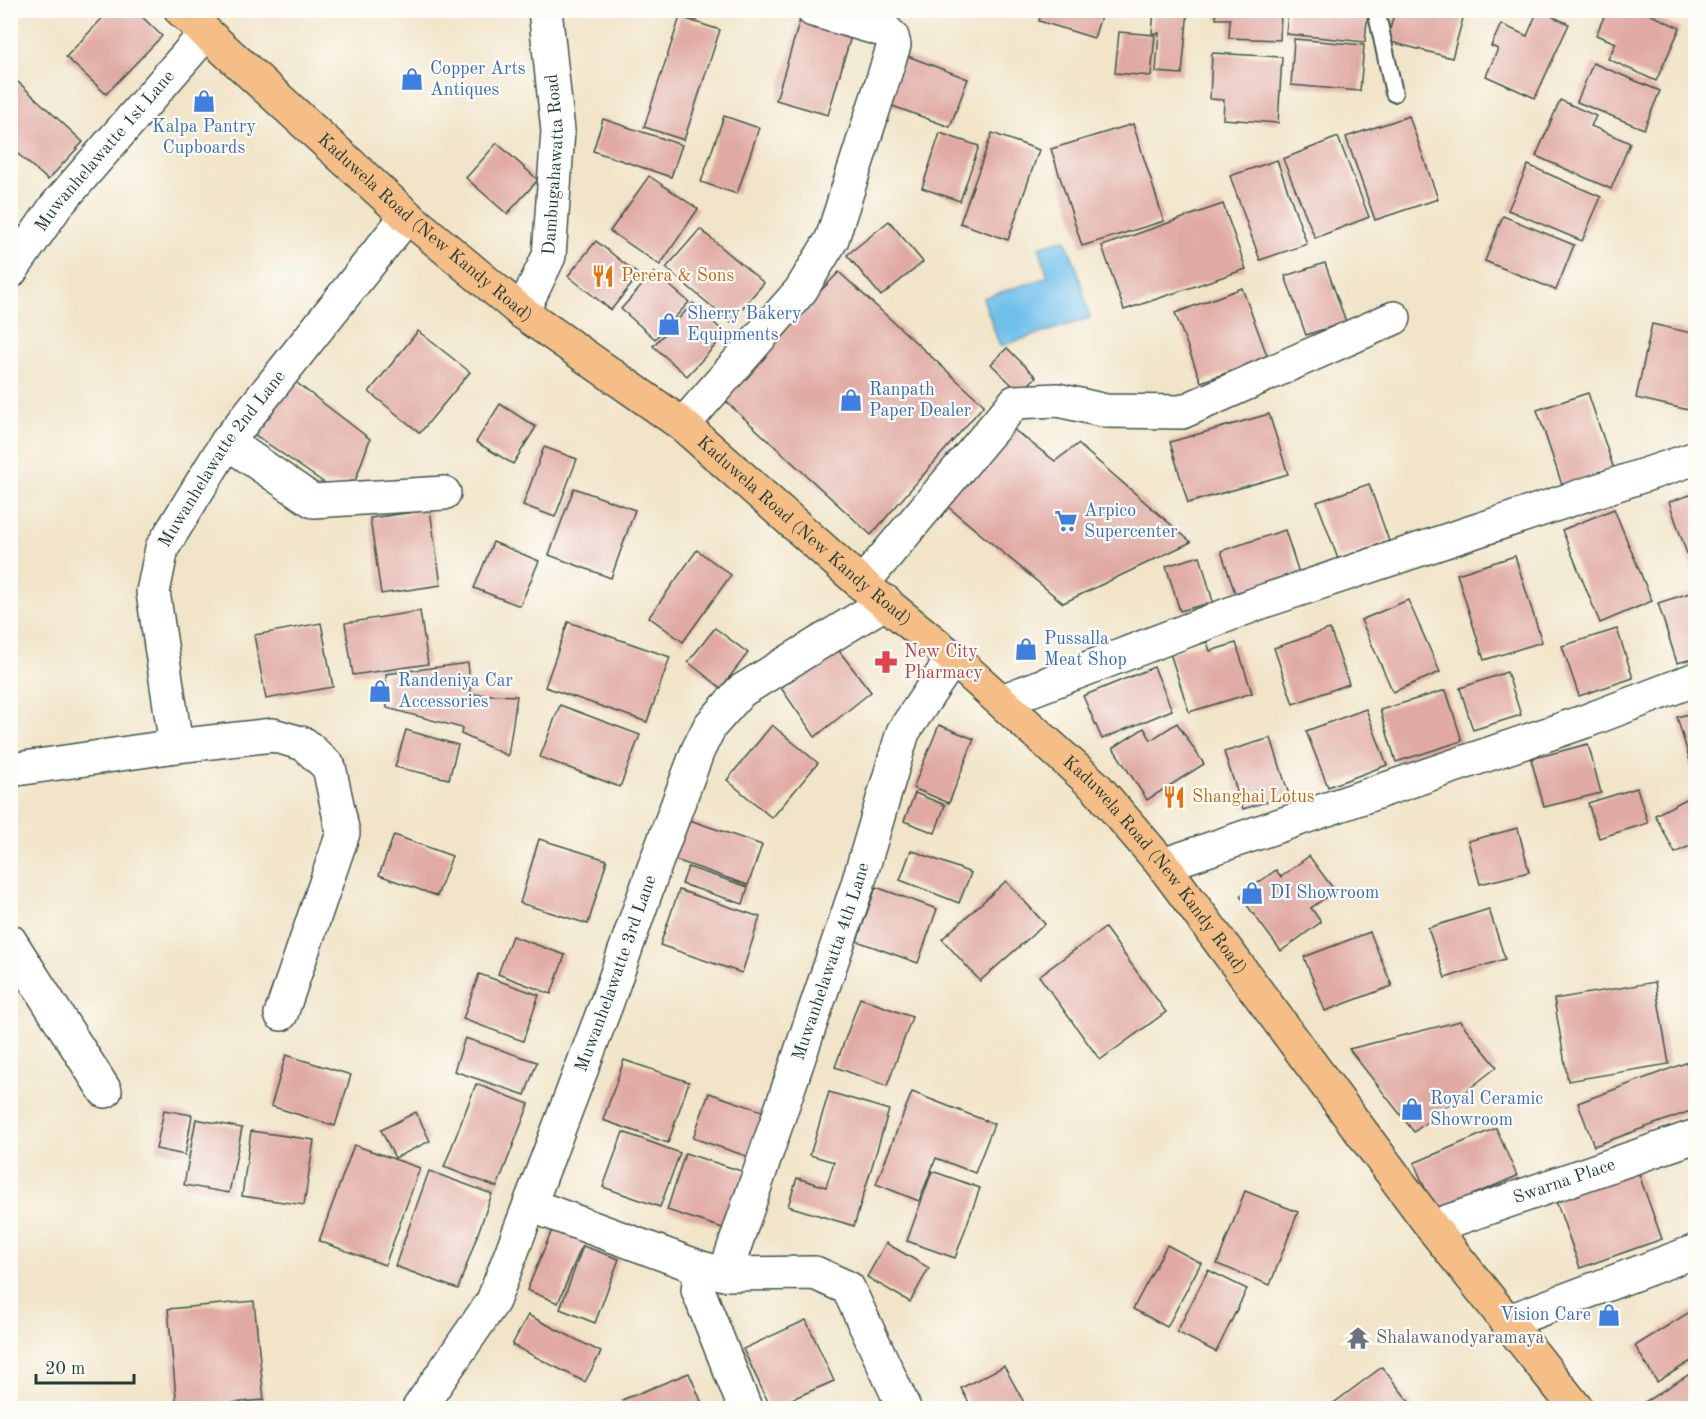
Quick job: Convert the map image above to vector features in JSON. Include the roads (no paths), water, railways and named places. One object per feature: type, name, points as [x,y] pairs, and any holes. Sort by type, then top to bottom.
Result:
[{"type":"main road","name":"Kaduwela Road (New Kandy Road)","points":[[181,10],[408,216],[522,312],[683,425],[874,593],[1002,700],[1096,788],[1163,865],[1432,1227],[1576,1408]]},
{"type":"street","name":"Dambugahawatta Road","points":[[522,312],[549,256],[550,244],[558,130],[545,10]]},
{"type":"street","points":[[683,425],[801,290],[832,239],[894,45],[892,37],[886,31],[813,10]]},
{"type":"street","name":"Muwanhelawatte 1st Lane","points":[[10,272],[56,206],[206,33]]},
{"type":"street","name":"Muwanhelawatte 2nd Lane","points":[[176,746],[153,592],[162,548],[227,442],[408,216]]},
{"type":"street","name":"Muwanhelawatte 3rd Lane","points":[[419,1408],[493,1301],[607,1002],[690,771],[710,726],[741,691],[874,593],[1016,402],[1058,400],[1106,411],[1182,412],[1394,318]]},
{"type":"street","points":[[227,442],[313,501],[444,493]]},
{"type":"street","points":[[1002,700],[1264,600],[1695,458]]},
{"type":"street","name":"Muwanhelawatta 4th Lane","points":[[745,1408],[698,1290],[713,1271],[857,887],[903,732],[953,658]]},
{"type":"street","points":[[1163,865],[1575,725],[1695,679]]},
{"type":"street","points":[[10,770],[176,746],[273,735],[304,744],[329,767],[343,833],[281,1014]]},
{"type":"street","points":[[10,941],[105,1091]]},
{"type":"street","name":"Swarna Place","points":[[1432,1227],[1695,1136]]},
{"type":"street","points":[[530,1205],[713,1271],[815,1273],[848,1288],[904,1408]]},
{"type":"street","points":[[1508,1322],[1695,1251]]},
{"type":"lane","points":[[1376,10],[1394,93]]},
{"type":"water","points":[[1065,239],[1078,272],[1090,318],[1000,346],[983,298],[1048,277],[1039,247]]},
{"type":"place","name":"Copper Arts Antiques","points":[[412,79]]},
{"type":"place","name":"Kalpa Pantry Cupboards","points":[[204,101]]},
{"type":"place","name":"Perera & Sons","points":[[603,276]]},
{"type":"place","name":"Sherry Bakery Equipments","points":[[669,324]]},
{"type":"place","name":"Ranpath Paper Dealer","points":[[851,400]]},
{"type":"place","name":"Arpico Supercenter","points":[[1066,521]]},
{"type":"place","name":"Pussalla Meat Shop","points":[[1026,649]]},
{"type":"place","name":"New City Pharmacy","points":[[886,662]]},
{"type":"place","name":"Randeniya Car Accessories","points":[[380,691]]},
{"type":"place","name":"Shanghai Lotus","points":[[1174,797]]},
{"type":"place","name":"DI Showroom","points":[[1252,893]]},
{"type":"place","name":"Royal Ceramic Showroom","points":[[1412,1109]]},
{"type":"place","name":"Vision Care","points":[[1609,1315]]},
{"type":"place","name":"Shalawanodyaramaya","points":[[1358,1338]]}]
